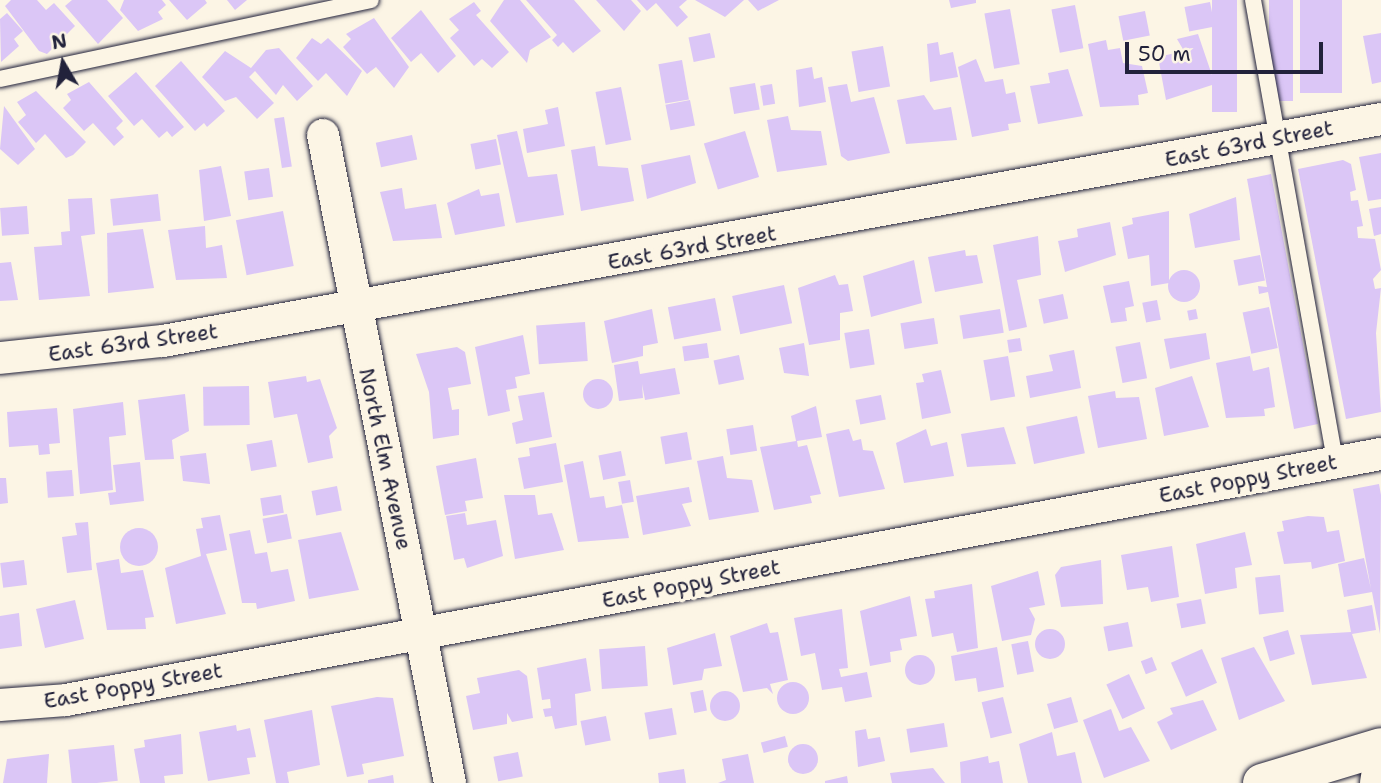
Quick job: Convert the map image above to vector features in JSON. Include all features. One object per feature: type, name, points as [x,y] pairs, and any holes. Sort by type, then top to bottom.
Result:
[{"type":"street","name":"East 63rd Street","points":[[0,358],[163,341],[1381,119]]},
{"type":"street","name":"North Elm Avenue","points":[[323,135],[354,307],[450,783]]},
{"type":"street","name":"East Poppy Street","points":[[0,705],[66,700],[1381,454]]},
{"type":"street","points":[[1262,783],[1381,749],[1376,783]]},
{"type":"lane","points":[[0,79],[371,0]]},
{"type":"lane","points":[[1253,0],[1335,462]]},
{"type":"building","points":[[11,0],[37,0],[46,10],[54,3],[75,26],[47,54],[39,51],[5,6]]},
{"type":"building","points":[[72,0],[107,0],[123,18],[98,44],[65,6]]},
{"type":"building","points":[[124,0],[162,0],[166,5],[158,12],[163,19],[138,31],[120,10]]},
{"type":"building","points":[[169,0],[205,0],[207,3],[187,20]]},
{"type":"building","points":[[227,0],[247,0],[235,10]]},
{"type":"building","points":[[504,0],[520,0],[551,37],[530,50],[527,63],[490,21]]},
{"type":"building","points":[[526,0],[574,0],[601,31],[573,53],[563,42],[558,47],[552,40],[557,35]]},
{"type":"building","points":[[596,0],[631,0],[641,11],[624,31]]},
{"type":"building","points":[[637,0],[687,0],[679,7],[688,17],[677,27],[656,3],[647,11]]},
{"type":"building","points":[[695,0],[744,0],[725,17]]},
{"type":"building","points":[[748,0],[779,0],[758,11]]},
{"type":"building","points":[[949,0],[976,0],[976,3],[951,8]]},
{"type":"building","points":[[1212,0],[1237,0],[1237,112],[1212,112]]},
{"type":"building","points":[[1269,0],[1293,0],[1293,101],[1269,101]]},
{"type":"building","points":[[1300,0],[1342,0],[1342,93],[1300,93]]},
{"type":"building","points":[[474,2],[481,11],[476,15],[509,52],[492,68],[482,59],[474,66],[450,38],[459,30],[449,19]]},
{"type":"building","points":[[1210,2],[1215,27],[1189,32],[1184,7]]},
{"type":"building","points":[[1075,5],[1083,48],[1060,53],[1051,10]]},
{"type":"building","points":[[1010,9],[1020,64],[994,69],[984,14]]},
{"type":"building","points":[[421,10],[456,56],[438,73],[421,53],[411,62],[391,38]]},
{"type":"building","points":[[1145,11],[1150,36],[1123,41],[1118,16]]},
{"type":"building","points":[[7,13],[23,31],[14,39],[19,46],[1,62],[0,19]]},
{"type":"building","points":[[374,18],[409,67],[394,88],[376,67],[367,74],[343,47],[351,39],[346,34]]},
{"type":"building","points":[[710,33],[715,57],[694,62],[688,38]]},
{"type":"building","points":[[1381,33],[1381,82],[1372,84],[1363,36]]},
{"type":"building","points":[[1198,34],[1215,84],[1166,100],[1158,57],[1184,51],[1177,39]]},
{"type":"building","points":[[312,38],[321,44],[328,38],[362,71],[347,96],[326,73],[318,81],[296,58]]},
{"type":"building","points":[[1106,40],[1108,50],[1120,48],[1123,63],[1142,66],[1148,93],[1138,95],[1139,105],[1100,107],[1088,44]]},
{"type":"building","points":[[938,42],[940,55],[953,52],[958,77],[930,82],[927,44]]},
{"type":"building","points":[[883,46],[890,86],[859,92],[851,52]]},
{"type":"building","points":[[279,48],[313,86],[297,101],[283,85],[276,95],[255,71],[249,77],[274,103],[257,119],[236,97],[225,101],[202,77],[225,51],[251,68],[266,50]]},
{"type":"building","points":[[976,59],[985,82],[1003,79],[1006,94],[1015,92],[1021,122],[1008,124],[1009,130],[972,137],[958,67]]},
{"type":"building","points":[[682,60],[689,99],[665,104],[658,64]]},
{"type":"building","points":[[181,61],[225,111],[207,127],[204,123],[195,131],[155,86]]},
{"type":"building","points":[[812,67],[814,79],[822,77],[826,102],[799,107],[796,70]]},
{"type":"building","points":[[1068,69],[1083,116],[1038,124],[1030,86],[1050,83],[1048,73]]},
{"type":"building","points":[[136,72],[184,127],[172,137],[167,131],[159,138],[142,119],[134,126],[108,96]]},
{"type":"building","points":[[89,82],[123,121],[116,128],[124,137],[114,146],[93,123],[84,131],[63,108],[71,100],[67,94]]},
{"type":"building","points":[[755,83],[760,110],[734,114],[729,88]]},
{"type":"building","points":[[772,84],[775,104],[763,106],[760,86]]},
{"type":"building","points":[[847,84],[851,102],[874,97],[890,153],[848,161],[841,156],[828,87]]},
{"type":"building","points":[[621,87],[631,140],[606,145],[595,92]]},
{"type":"building","points":[[36,91],[86,142],[73,155],[66,158],[45,134],[36,143],[18,122],[26,115],[17,102]]},
{"type":"building","points":[[924,95],[934,110],[951,107],[957,140],[906,144],[897,100]]},
{"type":"building","points":[[690,100],[695,126],[670,130],[665,105]]},
{"type":"building","points":[[4,106],[35,149],[18,165],[0,149]]},
{"type":"building","points":[[558,107],[565,146],[527,153],[523,129],[548,124],[545,110]]},
{"type":"building","points":[[788,116],[791,130],[821,131],[827,165],[777,172],[767,120]]},
{"type":"building","points":[[284,117],[292,166],[282,168],[274,119]]},
{"type":"building","points":[[517,131],[528,177],[557,174],[564,215],[516,223],[497,135]]},
{"type":"building","points":[[745,131],[759,177],[718,189],[704,144]]},
{"type":"building","points":[[412,135],[417,159],[381,167],[376,143]]},
{"type":"building","points":[[496,139],[501,165],[475,169],[470,144]]},
{"type":"building","points":[[595,146],[598,166],[628,168],[634,201],[581,211],[571,150]]},
{"type":"building","points":[[1381,153],[1381,199],[1368,201],[1359,157]]},
{"type":"building","points":[[690,155],[696,183],[647,199],[641,165]]},
{"type":"building","points":[[1343,160],[1351,164],[1356,190],[1350,192],[1351,201],[1358,200],[1363,226],[1357,227],[1358,238],[1375,239],[1381,270],[1373,279],[1375,289],[1381,288],[1376,333],[1381,412],[1346,419],[1298,169]]},
{"type":"building","points":[[221,166],[231,216],[204,221],[199,170]]},
{"type":"building","points":[[269,168],[273,197],[248,200],[244,171]]},
{"type":"building","points":[[1271,174],[1318,424],[1294,429],[1268,292],[1259,294],[1258,286],[1267,287],[1247,179]]},
{"type":"building","points":[[402,188],[405,209],[436,204],[442,238],[393,241],[380,192]]},
{"type":"building","points":[[479,189],[481,196],[499,193],[505,226],[455,235],[447,203]]},
{"type":"building","points":[[158,194],[161,221],[113,226],[110,199]]},
{"type":"building","points":[[1236,197],[1240,240],[1195,248],[1189,214]]},
{"type":"building","points":[[92,198],[95,234],[81,236],[90,296],[39,300],[34,247],[62,245],[61,232],[70,231],[68,199]]},
{"type":"building","points":[[27,206],[29,234],[2,236],[0,208]]},
{"type":"building","points":[[1381,207],[1381,234],[1374,236],[1369,209]]},
{"type":"building","points":[[283,211],[294,266],[247,275],[236,220]]},
{"type":"building","points":[[1169,211],[1169,283],[1151,286],[1149,255],[1128,259],[1122,227],[1133,224],[1132,218]]},
{"type":"building","points":[[1110,222],[1116,255],[1065,272],[1058,241],[1078,237],[1077,229]]},
{"type":"building","points":[[205,226],[206,248],[222,245],[227,278],[176,280],[168,230]]},
{"type":"building","points":[[143,229],[154,288],[108,293],[107,233]]},
{"type":"building","points":[[1038,236],[1041,275],[1017,280],[1027,327],[1009,331],[993,245]]},
{"type":"building","points":[[965,250],[966,256],[977,255],[983,283],[935,292],[928,257]]},
{"type":"building","points":[[1260,255],[1265,281],[1238,286],[1233,260]]},
{"type":"building","points":[[914,260],[922,303],[871,317],[863,276]]},
{"type":"building","points":[[11,262],[18,300],[0,301],[0,263]]},
{"type":"building","points":[[1184,270],[1195,275],[1200,286],[1195,297],[1184,302],[1173,297],[1168,286],[1173,275]]},
{"type":"building","points":[[835,275],[839,285],[848,284],[853,311],[840,313],[840,340],[809,345],[798,288]]},
{"type":"building","points":[[1129,281],[1134,306],[1125,308],[1127,321],[1111,323],[1103,286]]},
{"type":"building","points":[[784,285],[792,323],[740,334],[732,296]]},
{"type":"building","points":[[1063,294],[1068,318],[1044,324],[1039,299]]},
{"type":"building","points":[[715,298],[721,330],[674,340],[668,307]]},
{"type":"building","points":[[1157,300],[1161,320],[1146,322],[1142,303]]},
{"type":"building","points":[[1269,307],[1278,348],[1251,354],[1243,313]]},
{"type":"building","points":[[652,309],[658,343],[643,346],[643,356],[612,363],[604,321]]},
{"type":"building","points":[[1000,309],[1004,333],[963,339],[960,315]]},
{"type":"building","points":[[1196,309],[1198,319],[1189,321],[1187,311]]},
{"type":"building","points":[[934,318],[938,344],[904,349],[900,323]]},
{"type":"building","points":[[585,322],[588,361],[539,364],[536,325]]},
{"type":"building","points":[[869,329],[875,365],[850,368],[844,333]]},
{"type":"building","points":[[1206,333],[1210,359],[1170,369],[1164,339]]},
{"type":"building","points":[[523,335],[530,374],[515,377],[517,388],[506,390],[510,411],[488,416],[475,347]]},
{"type":"building","points":[[1020,338],[1022,351],[1009,353],[1007,340]]},
{"type":"building","points":[[1140,342],[1147,378],[1123,383],[1115,347]]},
{"type":"building","points":[[707,343],[709,358],[684,361],[682,346]]},
{"type":"building","points":[[804,343],[809,376],[784,373],[779,348]]},
{"type":"building","points":[[457,347],[465,352],[471,384],[448,388],[452,410],[459,409],[459,435],[433,439],[429,392],[416,354]]},
{"type":"building","points":[[1074,350],[1081,388],[1030,398],[1026,376],[1053,371],[1049,355]]},
{"type":"building","points":[[739,355],[744,379],[719,385],[714,360]]},
{"type":"building","points":[[1008,356],[1015,396],[990,401],[983,360]]},
{"type":"building","points":[[1250,356],[1253,371],[1269,367],[1275,407],[1264,409],[1265,416],[1226,418],[1216,363]]},
{"type":"building","points":[[638,361],[640,374],[675,368],[680,394],[645,400],[642,384],[643,398],[619,401],[614,365]]},
{"type":"building","points":[[941,370],[951,413],[922,419],[916,383],[924,382],[922,374]]},
{"type":"building","points":[[306,376],[307,382],[320,379],[337,428],[329,436],[333,458],[308,463],[297,414],[274,418],[268,382]]},
{"type":"building","points":[[1192,376],[1209,427],[1164,436],[1155,388]]},
{"type":"building","points":[[598,379],[609,383],[613,394],[609,405],[598,409],[587,405],[583,394],[587,383]]},
{"type":"building","points":[[249,386],[250,425],[204,426],[203,387]]},
{"type":"building","points":[[1115,391],[1116,398],[1139,397],[1147,439],[1098,448],[1088,396]]},
{"type":"building","points":[[544,392],[552,437],[516,444],[512,423],[523,420],[518,396]]},
{"type":"building","points":[[185,394],[189,431],[172,440],[174,459],[145,460],[138,400]]},
{"type":"building","points":[[881,395],[886,420],[860,425],[855,400]]},
{"type":"building","points":[[123,402],[126,435],[109,437],[113,490],[80,494],[73,409]]},
{"type":"building","points":[[816,406],[822,437],[797,441],[798,447],[807,445],[821,494],[810,496],[812,503],[774,510],[760,447],[796,441],[791,416]]},
{"type":"building","points":[[57,408],[60,443],[49,444],[50,454],[39,455],[38,445],[9,447],[7,412]]},
{"type":"building","points":[[1077,416],[1085,453],[1034,464],[1026,427]]},
{"type":"building","points":[[753,425],[757,451],[730,455],[726,429]]},
{"type":"building","points":[[1004,427],[1016,464],[967,467],[961,434]]},
{"type":"building","points":[[849,429],[853,441],[861,439],[863,450],[873,451],[885,489],[839,497],[826,434]]},
{"type":"building","points":[[926,429],[931,446],[947,442],[954,476],[904,483],[896,443]]},
{"type":"building","points":[[687,432],[692,460],[665,464],[660,437]]},
{"type":"building","points":[[272,440],[277,467],[251,471],[246,445]]},
{"type":"building","points":[[556,443],[563,482],[524,489],[518,458],[530,456],[529,448]]},
{"type":"building","points":[[621,451],[626,476],[603,480],[598,455]]},
{"type":"building","points":[[206,453],[210,484],[183,481],[180,456]]},
{"type":"building","points":[[723,456],[727,478],[752,480],[759,512],[709,520],[697,461]]},
{"type":"building","points":[[476,458],[483,498],[465,501],[467,511],[445,515],[436,466]]},
{"type":"building","points":[[583,461],[590,498],[604,496],[606,508],[622,505],[629,538],[578,542],[564,465]]},
{"type":"building","points":[[140,462],[144,501],[110,505],[108,493],[116,492],[113,465]]},
{"type":"building","points":[[72,470],[74,496],[48,498],[46,472]]},
{"type":"building","points":[[0,478],[6,478],[8,503],[0,504]]},
{"type":"building","points":[[630,480],[634,502],[622,504],[618,482]]},
{"type":"building","points":[[1379,484],[1380,634],[1372,592],[1344,597],[1338,564],[1364,558],[1371,589],[1353,489]]},
{"type":"building","points":[[337,486],[342,511],[316,516],[311,491]]},
{"type":"building","points":[[689,487],[692,502],[682,504],[691,526],[643,535],[636,496]]},
{"type":"building","points":[[281,495],[284,513],[263,516],[260,498]]},
{"type":"building","points":[[504,495],[535,495],[538,515],[552,513],[564,550],[515,559]]},
{"type":"building","points":[[465,513],[467,525],[496,520],[503,556],[467,568],[464,558],[454,560],[446,516]]},
{"type":"building","points":[[287,514],[292,539],[267,543],[262,519]]},
{"type":"building","points":[[220,515],[227,550],[206,554],[226,614],[176,624],[165,568],[201,556],[196,529],[203,528],[201,518]]},
{"type":"building","points":[[1308,516],[1324,517],[1327,532],[1339,530],[1345,561],[1312,569],[1311,562],[1284,564],[1277,532],[1284,531],[1282,521]]},
{"type":"building","points":[[88,522],[92,570],[67,573],[62,537],[77,535],[75,523]]},
{"type":"building","points":[[139,528],[153,533],[158,547],[153,561],[139,566],[125,561],[120,547],[125,533]]},
{"type":"building","points":[[250,530],[255,554],[267,552],[271,572],[288,569],[295,601],[257,609],[256,603],[242,603],[229,534]]},
{"type":"building","points":[[341,532],[359,590],[309,599],[298,540]]},
{"type":"building","points":[[1245,532],[1252,565],[1235,568],[1237,588],[1205,594],[1196,544]]},
{"type":"building","points":[[1172,546],[1179,597],[1151,602],[1148,587],[1127,590],[1121,555]]},
{"type":"building","points":[[119,559],[121,573],[143,570],[154,617],[145,618],[146,629],[107,630],[96,563]]},
{"type":"building","points":[[24,560],[27,585],[3,588],[0,563]]},
{"type":"building","points":[[1101,560],[1103,604],[1061,607],[1055,575],[1061,567]]},
{"type":"building","points":[[1038,571],[1045,605],[1029,608],[1035,619],[1031,635],[1002,641],[991,586]]},
{"type":"building","points":[[1280,575],[1284,612],[1259,614],[1255,578]]},
{"type":"building","points":[[972,584],[978,648],[957,652],[953,633],[932,637],[925,599],[935,598],[934,591]]},
{"type":"building","points":[[910,596],[917,636],[900,639],[902,650],[890,652],[891,662],[870,666],[860,611]]},
{"type":"building","points":[[1201,599],[1206,624],[1181,628],[1176,604]]},
{"type":"building","points":[[75,600],[84,639],[45,648],[36,609]]},
{"type":"building","points":[[1372,605],[1376,630],[1352,634],[1367,678],[1312,685],[1300,635],[1351,632],[1347,610]]},
{"type":"building","points":[[842,609],[848,668],[839,669],[841,677],[867,672],[872,697],[845,702],[842,687],[822,690],[815,653],[801,656],[794,618]]},
{"type":"building","points":[[19,613],[22,646],[0,649],[0,616]]},
{"type":"building","points":[[1128,622],[1133,647],[1108,651],[1103,627]]},
{"type":"building","points":[[767,623],[770,633],[778,632],[788,680],[770,684],[773,694],[767,688],[743,692],[730,636]]},
{"type":"building","points":[[1050,629],[1056,630],[1064,638],[1064,650],[1056,658],[1050,659],[1044,658],[1036,650],[1035,644],[1036,638],[1044,630]]},
{"type":"building","points":[[1288,630],[1295,654],[1270,661],[1263,637]]},
{"type":"building","points":[[715,633],[722,666],[704,669],[702,680],[673,685],[667,648]]},
{"type":"building","points":[[1028,641],[1034,671],[1017,675],[1011,644]]},
{"type":"building","points":[[645,646],[648,686],[602,689],[599,649]]},
{"type":"building","points":[[997,647],[1004,687],[978,692],[976,678],[955,681],[951,656]]},
{"type":"building","points":[[1254,647],[1285,701],[1239,720],[1221,658]]},
{"type":"building","points":[[1202,649],[1217,683],[1186,697],[1171,663]]},
{"type":"building","points":[[920,655],[926,656],[934,664],[934,676],[926,684],[920,685],[914,684],[906,676],[905,670],[906,664],[914,656]]},
{"type":"building","points":[[1152,657],[1157,670],[1146,674],[1141,661]]},
{"type":"building","points":[[586,658],[591,691],[575,694],[577,725],[555,729],[552,716],[545,717],[543,709],[551,708],[550,699],[542,700],[537,668]]},
{"type":"building","points":[[519,670],[527,676],[533,718],[512,722],[507,713],[507,724],[473,730],[466,696],[480,693],[477,678]]},
{"type":"building","points":[[1129,674],[1145,708],[1122,719],[1106,685]]},
{"type":"building","points":[[793,682],[804,687],[809,698],[804,709],[793,714],[782,709],[777,698],[782,687]]},
{"type":"building","points":[[703,690],[707,711],[694,713],[690,692]]},
{"type":"building","points":[[725,691],[736,695],[740,706],[736,717],[725,721],[714,717],[710,706],[714,695]]},
{"type":"building","points":[[377,697],[393,698],[404,756],[362,764],[364,774],[347,777],[331,706]]},
{"type":"building","points":[[1003,697],[1012,733],[991,738],[982,702]]},
{"type":"building","points":[[1071,697],[1078,722],[1054,729],[1047,704]]},
{"type":"building","points":[[1203,700],[1217,730],[1171,750],[1157,722],[1173,714],[1170,708]]},
{"type":"building","points":[[672,708],[677,735],[649,739],[644,713]]},
{"type":"building","points":[[1111,709],[1119,731],[1131,727],[1150,761],[1104,778],[1083,720]]},
{"type":"building","points":[[312,710],[320,765],[287,772],[289,783],[276,783],[264,720]]},
{"type":"building","points":[[606,716],[611,741],[585,746],[580,721]]},
{"type":"building","points":[[944,723],[948,747],[910,753],[906,729]]},
{"type":"building","points":[[236,725],[237,731],[250,728],[256,757],[247,758],[250,774],[208,781],[199,732]]},
{"type":"building","points":[[866,729],[868,739],[880,737],[885,761],[858,767],[855,731]]},
{"type":"building","points":[[1052,732],[1057,756],[1075,752],[1082,783],[1028,783],[1019,744]]},
{"type":"building","points":[[181,734],[183,774],[164,776],[165,783],[140,783],[134,749],[145,747],[144,740]]},
{"type":"building","points":[[785,736],[788,747],[764,753],[761,742]]},
{"type":"building","points":[[803,744],[809,745],[817,753],[817,765],[809,773],[803,774],[797,773],[789,765],[788,759],[789,753],[797,745]]},
{"type":"building","points":[[114,745],[118,781],[72,783],[68,750]]},
{"type":"building","points":[[518,752],[523,777],[498,781],[493,757]]},
{"type":"building","points":[[49,754],[47,783],[3,783],[7,759]]},
{"type":"building","points":[[748,754],[754,783],[718,783],[726,780],[722,759]]},
{"type":"building","points":[[988,756],[989,763],[999,761],[1003,783],[961,783],[960,762]]},
{"type":"building","points":[[933,768],[945,783],[892,783],[890,773]]},
{"type":"building","points":[[684,769],[686,783],[659,783],[658,773]]},
{"type":"building","points":[[393,775],[394,783],[368,783],[368,780]]},
{"type":"building","points":[[847,776],[848,783],[825,783],[825,781]]}]
